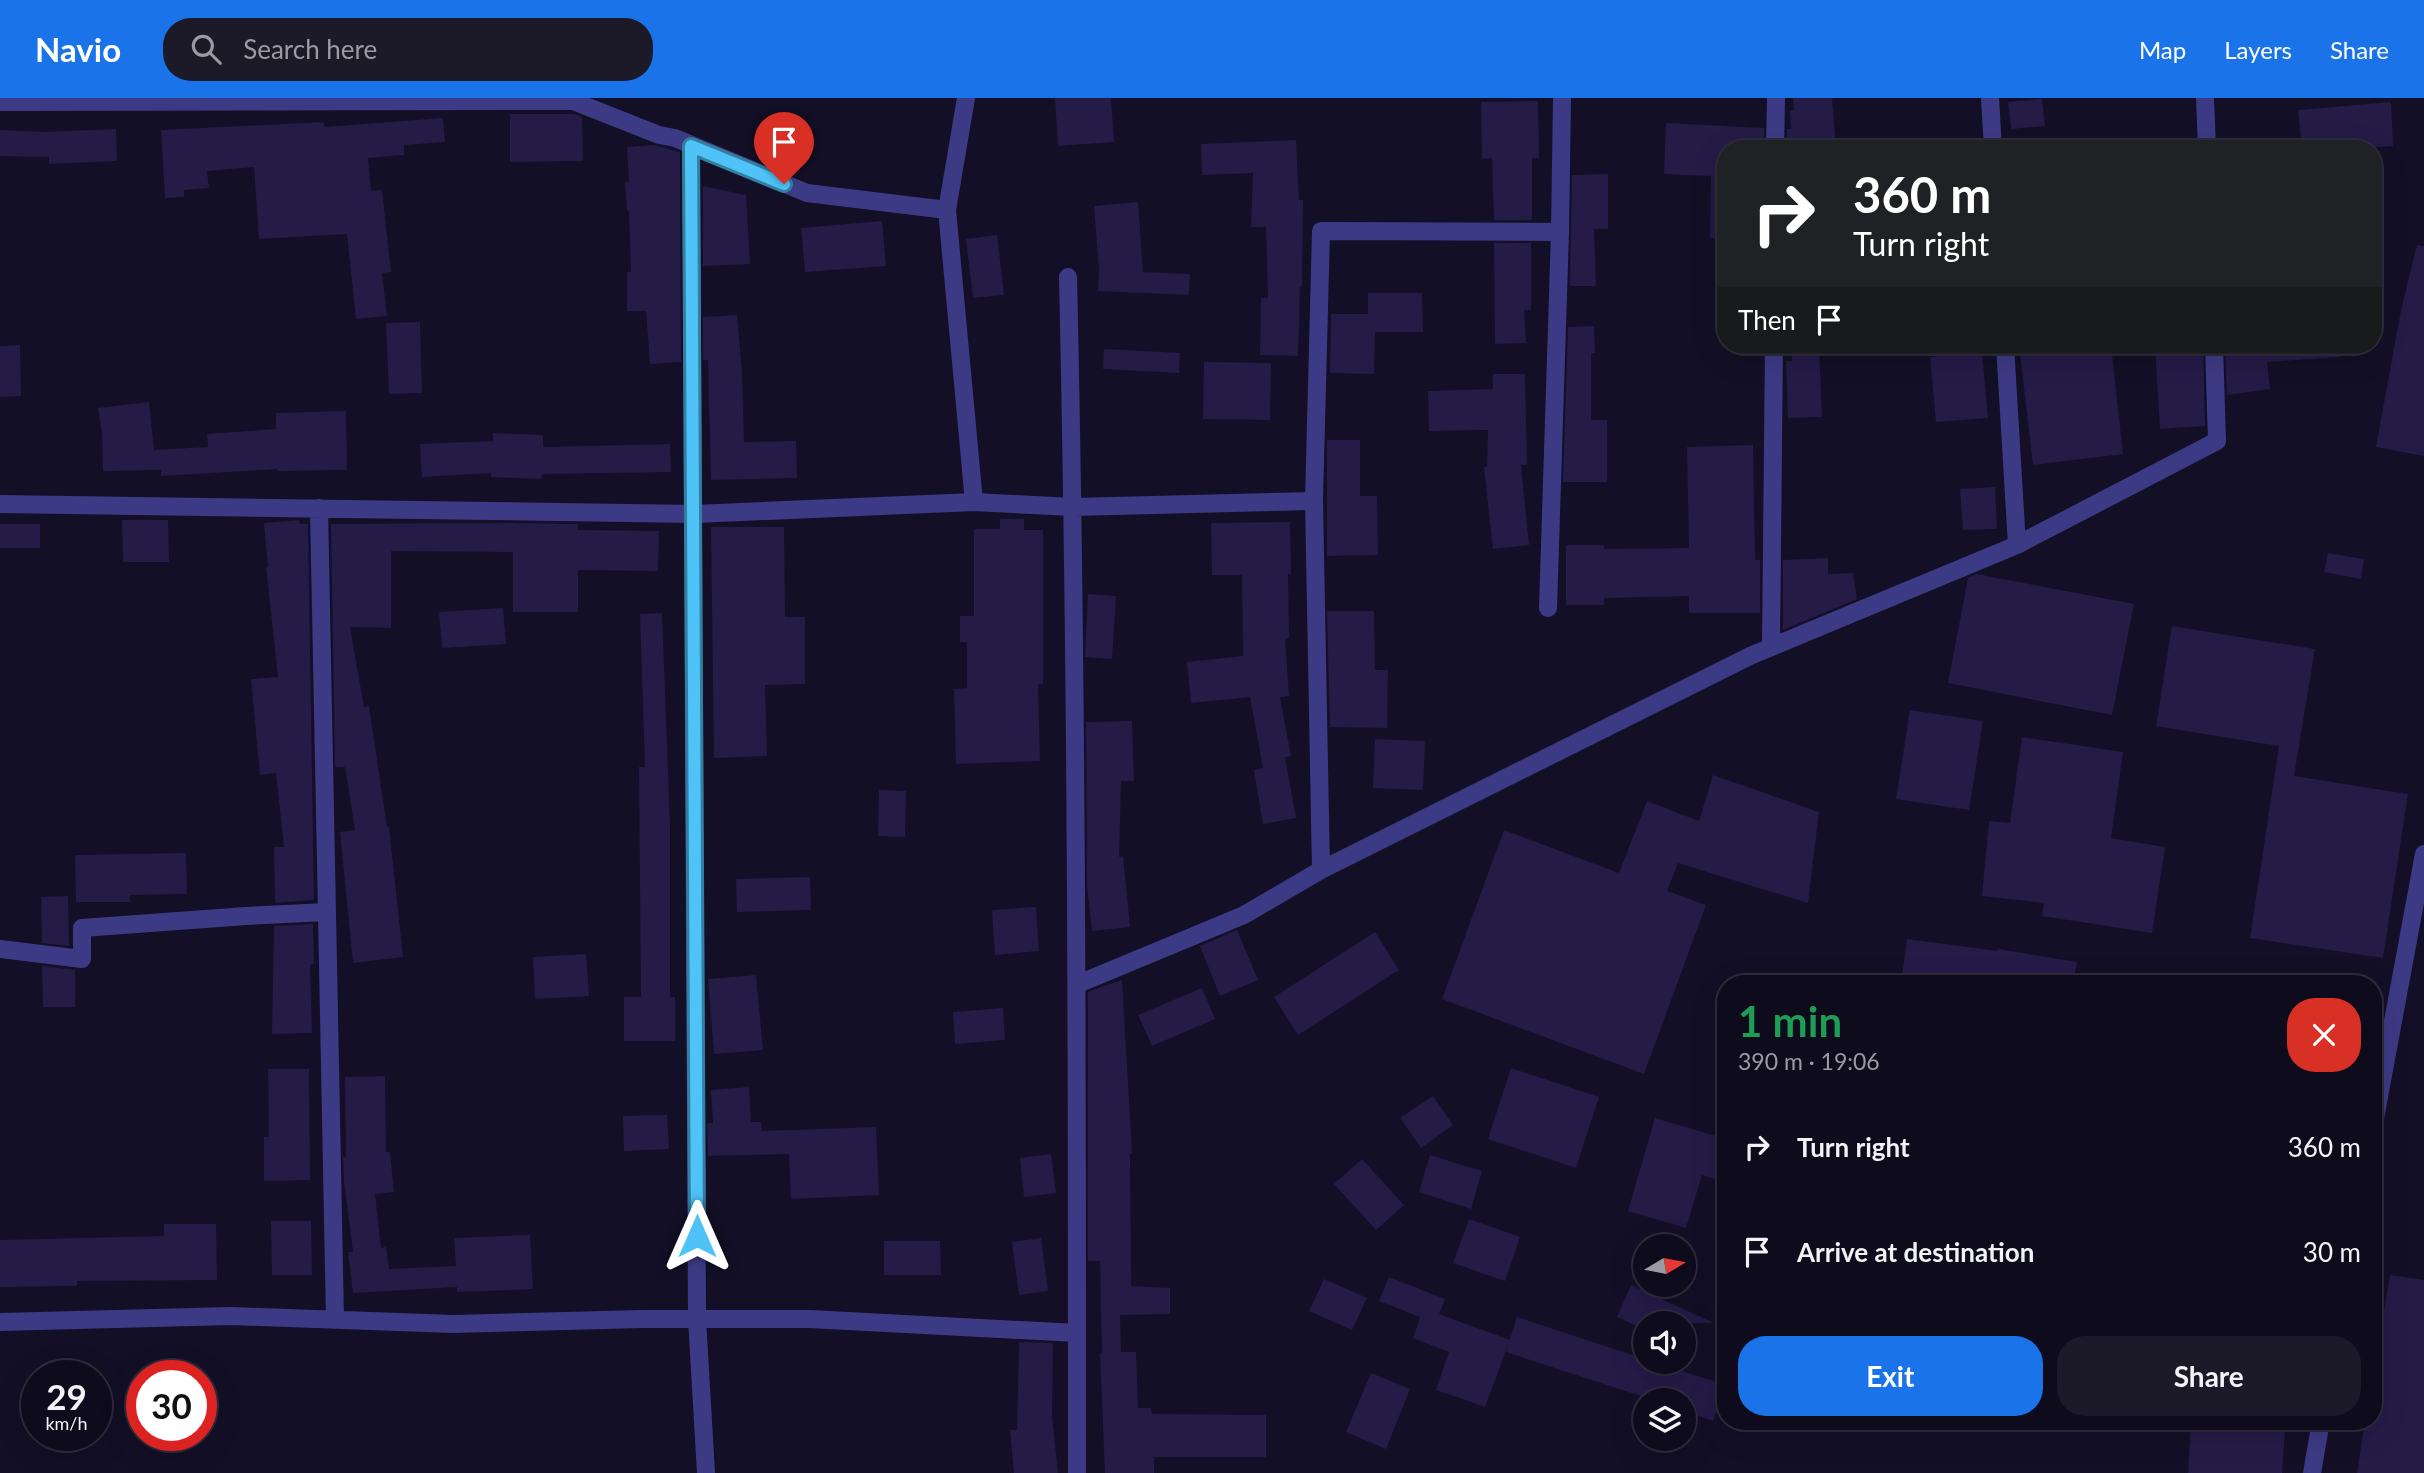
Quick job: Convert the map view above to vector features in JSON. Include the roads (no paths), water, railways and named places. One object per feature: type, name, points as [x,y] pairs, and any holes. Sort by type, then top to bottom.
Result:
[{"type":"street","points":[[966,98],[947,210],[974,502]]},
{"type":"street","points":[[1548,608],[1562,98]]},
{"type":"street","points":[[1775,140],[1776,98]]},
{"type":"street","points":[[1990,98],[1992,140]]},
{"type":"street","points":[[2206,98],[2207,140]]},
{"type":"street","points":[[0,102],[573,101],[659,135],[675,138],[807,193],[947,210]]},
{"type":"street","points":[[691,146],[695,514],[697,1319],[706,1473]]},
{"type":"street","points":[[1321,870],[1314,501],[1321,231],[1560,232]]},
{"type":"street","points":[[1068,277],[1078,984],[1077,1473]]},
{"type":"street","points":[[1771,647],[1773,354]]},
{"type":"street","points":[[2006,354],[2017,545]]},
{"type":"street","points":[[1078,984],[1244,915],[1321,870],[1771,647],[2017,545],[2217,441],[2214,354]]},
{"type":"street","points":[[0,504],[695,514],[974,502],[1073,507],[1314,501]]},
{"type":"street","points":[[319,508],[335,1320]]},
{"type":"street","points":[[2382,1080],[2424,854]]},
{"type":"street","points":[[0,949],[82,959],[82,929],[327,912]]},
{"type":"street","points":[[0,1322],[231,1317],[453,1324],[810,1319],[1077,1333]]},
{"type":"street","points":[[2312,1473],[2319,1430]]}]
